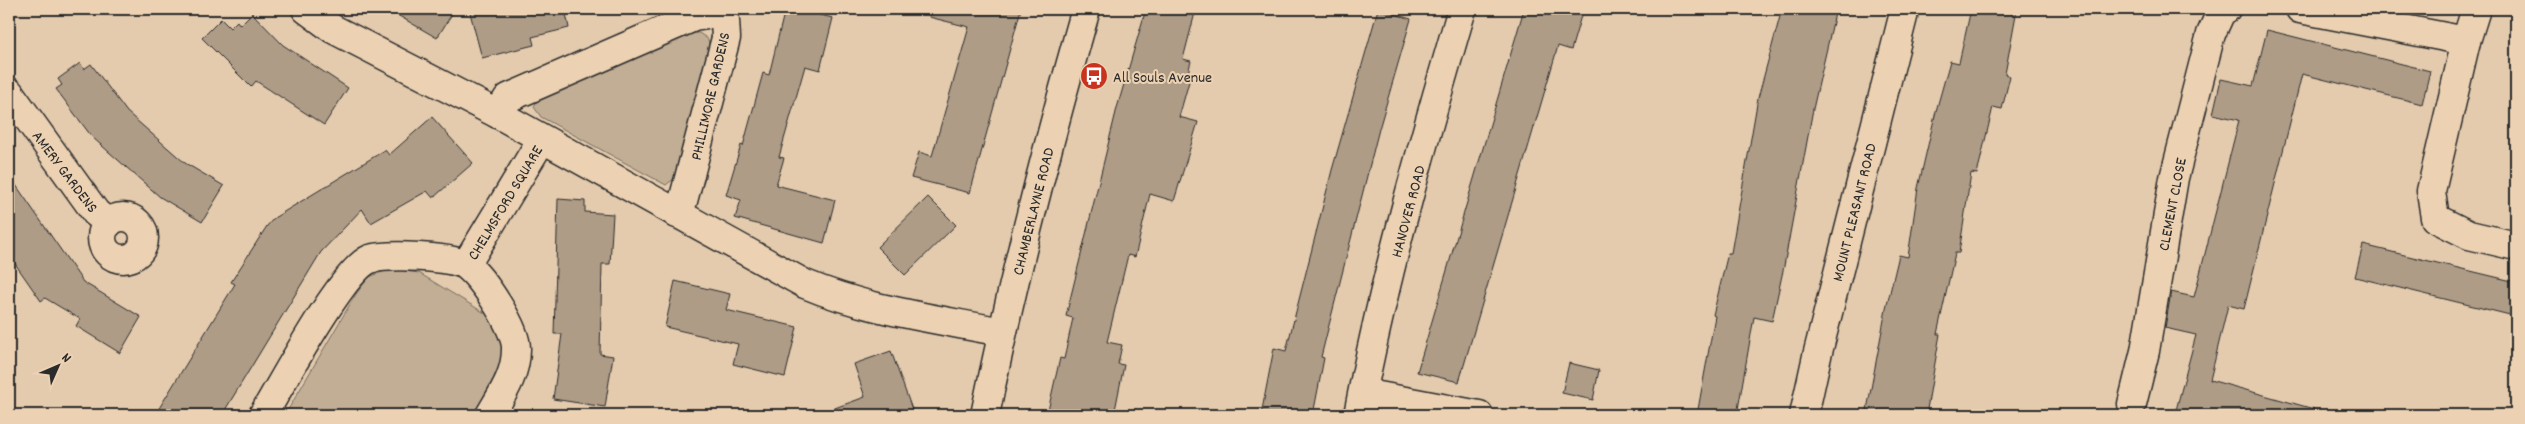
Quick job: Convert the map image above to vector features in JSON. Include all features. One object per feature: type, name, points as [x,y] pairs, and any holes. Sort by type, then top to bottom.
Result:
[{"type":"street","points":[[306,9],[353,40],[498,114],[805,284],[832,296],[1002,332]]},
{"type":"street","name":"CHAMBERLAYNE ROAD","points":[[985,415],[1002,332],[1044,160],[1086,9]]},
{"type":"street","name":"HANOVER ROAD","points":[[1360,404],[1387,286],[1437,94],[1462,9]]},
{"type":"street","name":"MOUNT PLEASANT ROAD","points":[[1804,415],[1817,356],[1905,9]]},
{"type":"street","name":"CLEMENT CLOSE","points":[[2132,404],[2145,351],[2174,178],[2211,34],[2221,12],[2226,9]]},
{"type":"street","points":[[2300,9],[2466,41]]},
{"type":"street","points":[[2476,9],[2466,41],[2431,191],[2436,218],[2469,236],[2516,246]]},
{"type":"street","name":"PHILLIMORE GARDENS","points":[[498,114],[508,98],[694,17],[714,14],[725,20],[726,38],[684,201],[677,214]]},
{"type":"street","name":"AMERY GARDENS","points":[[9,92],[96,213],[109,223]]},
{"type":"street","name":"CHELMSFORD SQUARE","points":[[466,264],[542,139]]},
{"type":"street","name":"CHELMSFORD SQUARE","points":[[263,415],[344,282],[369,260],[401,256],[433,257],[466,264],[494,300],[511,327],[517,348],[512,376],[490,415]]},
{"type":"street","points":[[1360,404],[1478,415]]},
{"type":"shaded area","points":[[689,33],[699,33],[708,39],[710,50],[675,178],[666,185],[541,117],[534,107],[538,98]]},
{"type":"shaded area","points":[[390,269],[419,273],[488,315],[504,339],[505,369],[477,415],[285,415],[356,294],[369,277]]},
{"type":"building","points":[[387,9],[455,9],[437,38]]},
{"type":"building","points":[[469,9],[565,9],[569,28],[532,37],[534,45],[482,58]]},
{"type":"building","points":[[785,9],[794,9],[833,18],[820,70],[805,66],[779,157],[784,158],[776,185],[835,200],[824,243],[735,218],[741,200],[726,195],[741,145],[743,146],[763,73],[769,75]]},
{"type":"building","points":[[930,9],[1021,9],[970,193],[911,178],[919,152],[932,156],[969,27],[929,17]]},
{"type":"building","points":[[1146,9],[1196,9],[1183,59],[1191,61],[1187,77],[1190,78],[1179,117],[1198,122],[1174,201],[1150,194],[1135,257],[1128,255],[1107,342],[1122,345],[1118,364],[1124,365],[1114,415],[1047,415],[1060,358],[1064,359],[1073,318],[1066,316],[1117,108]]},
{"type":"building","points":[[1378,9],[1411,19],[1379,129],[1321,357],[1324,358],[1313,415],[1261,415],[1274,348],[1286,351],[1332,170]]},
{"type":"building","points":[[1524,9],[1583,9],[1571,50],[1558,46],[1459,382],[1417,372]]},
{"type":"building","points":[[1782,9],[1836,9],[1813,109],[1784,266],[1772,321],[1754,317],[1737,415],[1697,415],[1715,316],[1713,315],[1728,253],[1731,253],[1758,98]]},
{"type":"building","points":[[1971,9],[2017,9],[2005,74],[2010,76],[2002,109],[1993,107],[1977,174],[1971,173],[1959,253],[1955,253],[1937,334],[1940,334],[1926,415],[1866,415],[1886,309],[1899,255],[1908,257],[1918,188],[1936,111],[1950,61],[1959,63]]},
{"type":"building","points":[[252,13],[283,45],[348,88],[324,125],[256,81],[251,87],[202,38],[221,19],[230,28],[237,21],[240,25]]},
{"type":"building","points":[[2267,30],[2430,71],[2422,104],[2302,74],[2244,309],[2228,305],[2210,380],[2314,409],[2313,415],[2197,415],[2176,410],[2196,335],[2165,328],[2171,292],[2194,297],[2239,120],[2213,114],[2221,79],[2253,86]]},
{"type":"building","points":[[80,63],[84,69],[91,64],[127,112],[185,163],[224,186],[202,222],[160,197],[92,137],[56,89],[62,85],[58,79]]},
{"type":"building","points":[[432,117],[473,163],[433,198],[427,191],[371,223],[362,209],[321,252],[222,415],[155,415],[235,284],[231,282],[274,218],[385,150],[389,155]]},
{"type":"building","points":[[9,175],[83,282],[141,317],[120,353],[76,326],[80,319],[45,298],[41,301],[9,255]]},
{"type":"building","points":[[928,197],[956,225],[905,275],[877,247]]},
{"type":"building","points":[[558,199],[585,201],[585,212],[613,214],[610,264],[602,264],[600,354],[613,356],[605,407],[553,399],[562,334],[554,334]]},
{"type":"building","points":[[2363,245],[2516,282],[2510,315],[2355,277]]},
{"type":"building","points":[[675,281],[730,294],[726,310],[797,327],[785,377],[733,364],[738,344],[665,327]]},
{"type":"building","points":[[891,351],[914,415],[822,415],[821,413],[865,397],[854,364]]},
{"type":"building","points":[[1569,363],[1599,370],[1593,400],[1562,393]]},
{"type":"place","name":"All Souls Avenue","points":[[1094,76]]}]
